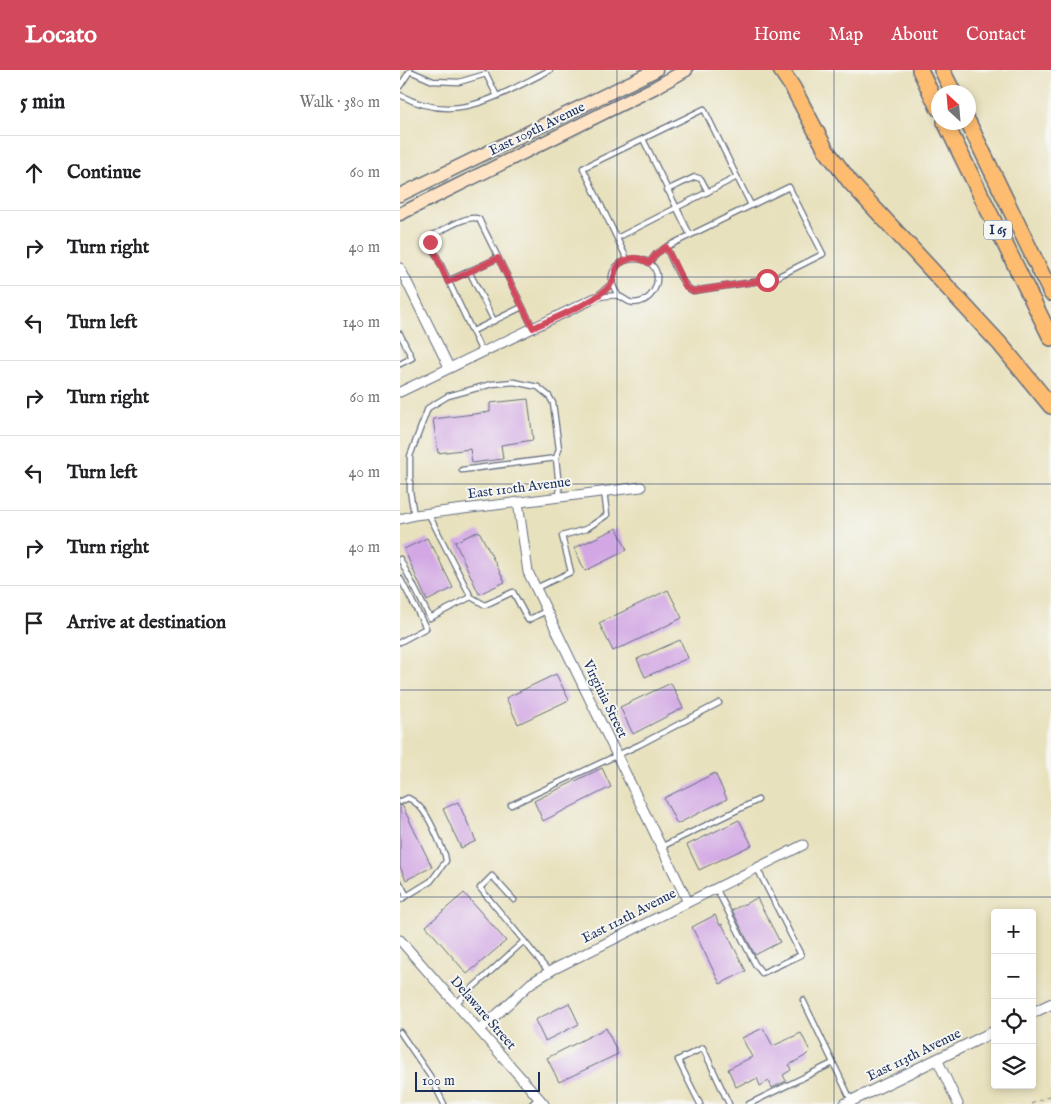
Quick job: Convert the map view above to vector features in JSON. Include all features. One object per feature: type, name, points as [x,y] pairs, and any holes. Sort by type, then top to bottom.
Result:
[{"type":"highway","points":[[781,70],[793,88],[826,150],[851,183],[1005,349],[1051,406]]},
{"type":"highway","points":[[920,70],[931,93]]},
{"type":"highway","points":[[942,70],[950,85]]},
{"type":"highway","name":"I 65","points":[[950,130],[1051,338]]},
{"type":"highway","name":"I 65","points":[[972,130],[1051,292]]},
{"type":"main road","name":"East 109th Avenue","points":[[400,195],[656,70]]},
{"type":"main road","name":"East 109th Avenue","points":[[400,214],[656,87],[686,70]]},
{"type":"street","points":[[400,268],[449,368]]},
{"type":"street","points":[[400,392],[596,298]]},
{"type":"street","name":"East 110th Avenue","points":[[400,519],[428,513],[641,487]]},
{"type":"street","name":"Virginia Street","points":[[518,502],[528,572],[688,902]]},
{"type":"street","name":"East 112th Avenue","points":[[480,1030],[531,983],[549,972],[803,846]]},
{"type":"street","name":"Delaware Street","points":[[400,940],[542,1101]]},
{"type":"street","points":[[1036,1011],[1051,1004]]},
{"type":"street","name":"East 113th Avenue","points":[[848,1102],[991,1033]]},
{"type":"street","points":[[937,1060],[958,1104]]},
{"type":"lane","points":[[400,95],[415,103],[441,109],[472,106],[550,70]]},
{"type":"lane","points":[[400,86],[410,72],[433,81],[459,82],[486,74],[497,96]]},
{"type":"lane","points":[[627,259],[583,168],[704,109],[751,205]]},
{"type":"lane","points":[[643,139],[690,235]]},
{"type":"lane","points":[[667,190],[695,177],[701,179],[708,192]]},
{"type":"lane","points":[[617,238],[737,177]]},
{"type":"lane","points":[[649,263],[656,254],[666,247],[789,187],[823,254],[772,279],[693,291],[686,287],[666,247]]},
{"type":"lane","points":[[482,352],[431,246],[433,235],[466,219],[479,219],[533,328]]},
{"type":"lane","points":[[448,282],[498,258]]},
{"type":"lane","points":[[596,298],[612,283],[616,268],[627,259],[635,258],[649,263],[656,276],[656,284],[650,296],[638,302],[630,302],[618,295],[612,283]]},
{"type":"lane","points":[[469,271],[494,321]]},
{"type":"lane","points":[[596,298],[618,295]]},
{"type":"lane","points":[[472,331],[522,307]]},
{"type":"lane","points":[[400,334],[412,358],[400,364]]},
{"type":"lane","points":[[414,516],[410,491],[410,456],[428,408],[448,396],[492,384],[514,382],[530,384],[538,387],[550,396],[553,403],[559,449],[556,458],[560,497]]},
{"type":"lane","points":[[462,470],[556,458]]},
{"type":"lane","points":[[536,588],[571,572],[562,536],[586,529],[607,515],[604,491]]},
{"type":"lane","points":[[428,513],[471,597],[485,605],[513,592],[528,620],[547,610]]},
{"type":"lane","points":[[400,559],[430,618],[471,597]]},
{"type":"lane","points":[[400,578],[426,628],[400,642]]},
{"type":"lane","points":[[406,589],[413,585]]},
{"type":"lane","points":[[512,805],[639,745],[720,702]]},
{"type":"lane","points":[[400,802],[408,798],[416,802],[429,821],[445,855],[446,862],[431,881],[400,900]]},
{"type":"lane","points":[[661,847],[758,800]]},
{"type":"lane","points":[[716,888],[755,964],[762,973],[801,955],[757,868]]},
{"type":"lane","points":[[514,900],[492,876],[480,888],[549,972]]},
{"type":"lane","points":[[400,883],[407,896]]},
{"type":"lane","points":[[456,1002],[524,941]]},
{"type":"lane","points":[[803,1000],[833,1063],[848,1102]]},
{"type":"lane","points":[[400,1032],[430,1076],[444,1104]]},
{"type":"lane","points":[[700,1104],[678,1060],[703,1048],[729,1104]]},
{"type":"lane","points":[[749,1104],[833,1063]]},
{"type":"lane","points":[[532,1104],[542,1101]]},
{"type":"path","points":[[1031,1104],[1051,1094]]},
{"type":"building","points":[[528,399],[533,440],[501,445],[503,459],[472,463],[470,449],[438,453],[433,419],[490,412],[490,403]]},
{"type":"building","points":[[617,528],[627,550],[585,571],[574,548]]},
{"type":"building","points":[[479,531],[505,582],[479,594],[455,542]]},
{"type":"building","points":[[427,538],[453,588],[427,601],[404,549]]},
{"type":"building","points":[[668,590],[682,618],[613,651],[599,623]]},
{"type":"building","points":[[680,640],[688,658],[645,677],[637,659]]},
{"type":"building","points":[[556,674],[569,700],[518,724],[506,698]]},
{"type":"building","points":[[671,683],[683,708],[633,734],[620,707]]},
{"type":"building","points":[[602,768],[611,787],[543,821],[534,801]]},
{"type":"building","points":[[715,773],[727,799],[677,824],[664,798]]},
{"type":"building","points":[[458,802],[476,841],[461,848],[443,809]]},
{"type":"building","points":[[402,805],[432,867],[406,880],[400,867],[400,806]]},
{"type":"building","points":[[739,820],[752,845],[699,870],[687,845]]},
{"type":"building","points":[[464,893],[506,941],[467,974],[426,926]]},
{"type":"building","points":[[757,898],[780,942],[755,955],[732,910]]},
{"type":"building","points":[[715,915],[720,925],[722,924],[746,971],[720,984],[692,927]]},
{"type":"building","points":[[569,1003],[579,1024],[545,1041],[535,1020]]},
{"type":"building","points":[[606,1028],[618,1054],[559,1082],[547,1058]]},
{"type":"building","points":[[763,1028],[773,1046],[801,1033],[810,1051],[789,1065],[791,1070],[783,1075],[786,1081],[772,1088],[769,1081],[760,1086],[757,1078],[736,1087],[728,1069],[752,1057],[742,1038]]},
{"type":"route","points":[[430,242],[448,282],[498,258],[533,328],[596,298],[612,283],[616,268],[627,259],[642,259],[649,263],[656,254],[666,247],[689,290],[693,291],[767,280]]}]
